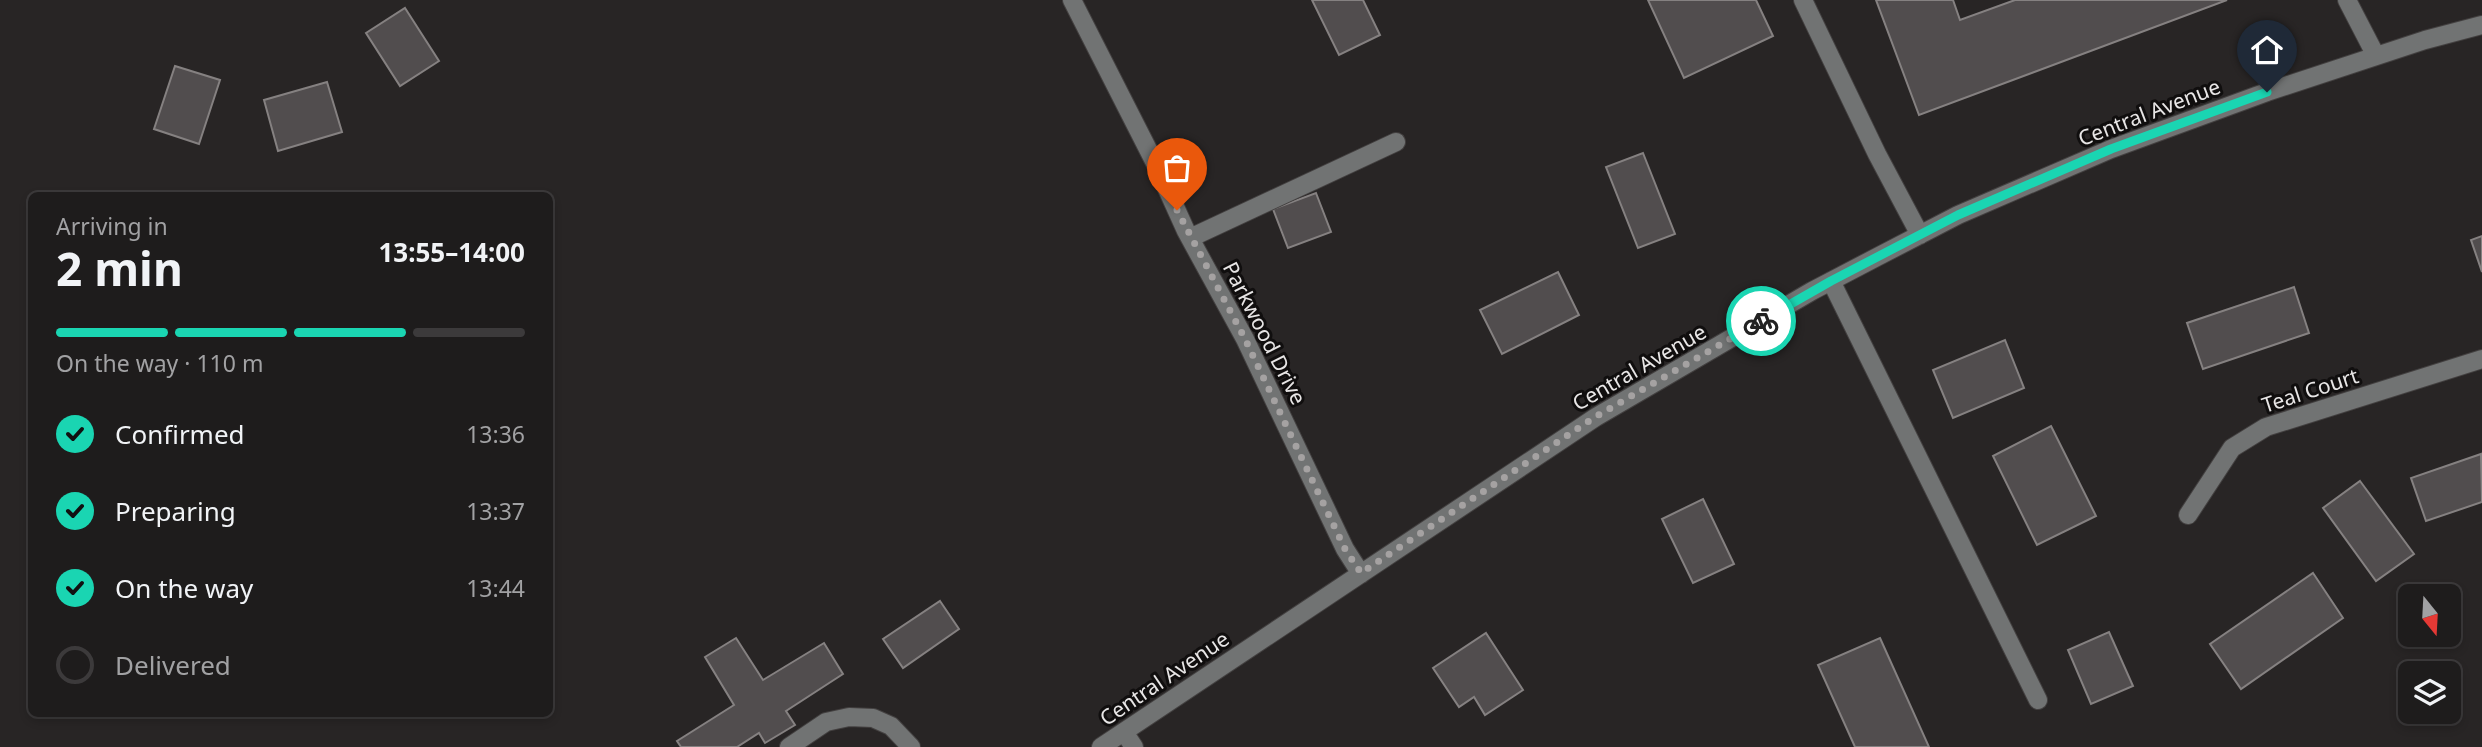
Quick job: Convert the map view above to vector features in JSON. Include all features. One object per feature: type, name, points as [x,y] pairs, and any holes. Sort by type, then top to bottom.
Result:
[{"type":"street","name":"Parkwood Drive","points":[[1072,0],[1190,238],[1245,339],[1345,549],[1361,573]]},
{"type":"street","points":[[1804,0],[1877,154],[1920,234]]},
{"type":"street","points":[[2347,0],[2376,56]]},
{"type":"street","name":"Central Avenue","points":[[1101,747],[1129,740],[1361,573],[1595,417],[1831,281],[1920,234],[2111,149],[2267,92],[2482,25]]},
{"type":"street","points":[[1190,238],[1396,142]]},
{"type":"street","points":[[1831,281],[2038,700]]},
{"type":"street","name":"Teal Court","points":[[2188,515],[2232,448],[2266,427],[2482,359]]},
{"type":"street","points":[[789,747],[826,722],[849,717],[873,718],[891,726],[911,747]]},
{"type":"building","points":[[1312,0],[1363,0],[1380,35],[1339,55]]},
{"type":"building","points":[[1648,0],[1756,0],[1773,36],[1684,78]]},
{"type":"building","points":[[1876,0],[1953,0],[1960,20],[2015,0],[2227,0],[1919,115]]},
{"type":"building","points":[[405,8],[439,61],[400,86],[366,33]]},
{"type":"building","points":[[175,66],[220,80],[199,144],[154,129]]},
{"type":"building","points":[[327,82],[342,132],[278,151],[264,100]]},
{"type":"building","points":[[1643,153],[1675,234],[1638,248],[1606,167]]},
{"type":"building","points":[[1316,193],[1331,232],[1288,248],[1273,209]]},
{"type":"building","points":[[2482,236],[2482,272],[2471,240]]},
{"type":"building","points":[[1558,272],[1579,315],[1502,354],[1480,310]]},
{"type":"building","points":[[2294,287],[2309,333],[2203,369],[2187,323]]},
{"type":"building","points":[[2005,340],[2024,388],[1953,418],[1933,370]]},
{"type":"building","points":[[2051,426],[2096,516],[2037,545],[1993,456]]},
{"type":"building","points":[[2481,454],[2482,502],[2426,521],[2411,478]]},
{"type":"building","points":[[2360,481],[2414,554],[2376,581],[2323,508]]},
{"type":"building","points":[[1703,499],[1734,564],[1693,583],[1662,519]]},
{"type":"building","points":[[2313,573],[2343,618],[2241,689],[2210,644]]},
{"type":"building","points":[[940,601],[959,629],[903,668],[883,639]]},
{"type":"building","points":[[2109,632],[2133,686],[2091,704],[2068,650]]},
{"type":"building","points":[[1486,633],[1523,690],[1485,715],[1474,697],[1459,707],[1433,668]]},
{"type":"building","points":[[736,638],[763,680],[824,643],[843,674],[786,711],[795,725],[765,743],[759,733],[737,747],[681,747],[677,741],[734,705],[705,657]]},
{"type":"building","points":[[1880,638],[1929,747],[1855,747],[1818,665]]},
{"type":"way so far","points":[[1177,210],[1245,339],[1345,549],[1361,573],[1595,417],[1761,321]]},
{"type":"route","points":[[1761,321],[1958,215],[2111,149],[2267,92]]}]
